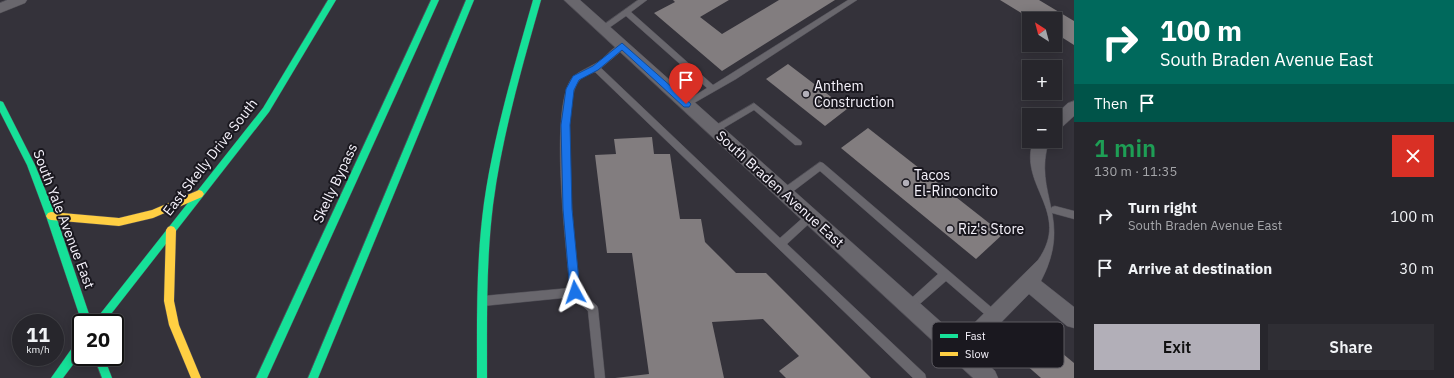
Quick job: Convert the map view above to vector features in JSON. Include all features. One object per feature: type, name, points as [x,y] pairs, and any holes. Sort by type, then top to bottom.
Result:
[{"type":"main road","name":"East Skelly Drive South","points":[[105,314],[266,110],[332,0]]},
{"type":"main road","name":"Skelly Bypass","points":[[261,378],[435,0]]},
{"type":"main road","points":[[313,378],[470,0]]},
{"type":"main road","points":[[482,378],[483,301],[489,204],[497,154],[506,112],[537,0]]},
{"type":"main road","name":"South Yale Avenue East","points":[[0,104],[31,165],[51,216],[84,314]]},
{"type":"main road","points":[[51,216],[119,222],[153,214],[202,193]]},
{"type":"main road","points":[[171,230],[169,301],[174,325],[196,378]]},
{"type":"main road","points":[[56,378],[72,357]]},
{"type":"main road","points":[[102,366],[106,378]]},
{"type":"street","points":[[0,8],[20,0]]},
{"type":"street","name":"South Braden Avenue East","points":[[573,0],[714,130],[932,327]]},
{"type":"street","points":[[1062,118],[1074,107]]},
{"type":"street","points":[[988,322],[1044,266],[1054,251],[1059,229],[1055,210],[1041,173],[1038,156],[1040,148]]},
{"type":"street","points":[[1028,282],[1074,318]]},
{"type":"street","name":"South Braden Avenue East","points":[[977,368],[988,378]]},
{"type":"lane","points":[[603,28],[643,0]]},
{"type":"lane","points":[[686,104],[713,89],[853,0]]},
{"type":"lane","points":[[626,12],[713,89]]},
{"type":"lane","points":[[600,378],[593,310],[575,292],[567,209],[566,125],[570,89],[576,78],[596,68],[622,46]]},
{"type":"lane","points":[[596,68],[921,378]]},
{"type":"lane","points":[[714,130],[754,106],[798,143]]},
{"type":"lane","points":[[784,193],[820,166],[994,316]]},
{"type":"lane","points":[[1055,210],[1074,215]]},
{"type":"lane","points":[[780,244],[810,217]]},
{"type":"lane","points":[[910,306],[946,274]]},
{"type":"lane","points":[[483,301],[575,292]]},
{"type":"building","points":[[673,0],[729,0],[700,17],[722,34],[779,0],[835,0],[722,71],[654,13],[675,2]]},
{"type":"building","points":[[1000,0],[1039,0],[1059,12],[1022,12],[1022,13]]},
{"type":"building","points":[[1062,14],[1074,21],[1074,45],[1062,37]]},
{"type":"building","name":"Anthem Construction","points":[[788,64],[847,109],[825,126],[766,79]]},
{"type":"building","points":[[868,128],[1003,234],[976,259],[841,148]]},
{"type":"building","points":[[652,137],[654,154],[670,154],[680,219],[701,219],[705,242],[736,273],[766,273],[871,378],[786,378],[779,371],[799,356],[763,319],[712,322],[724,378],[615,378],[649,374],[632,253],[607,253],[595,155],[616,154],[614,139]]},
{"type":"building","points":[[1064,355],[1074,363],[1074,378],[1041,378],[1030,368],[1064,368]]},
{"type":"traffic: fast","points":[[105,314],[266,110],[332,0]]},
{"type":"traffic: fast","points":[[261,378],[435,0]]},
{"type":"traffic: fast","points":[[313,378],[470,0]]},
{"type":"traffic: fast","points":[[482,378],[483,269],[489,203],[503,126],[537,0]]},
{"type":"traffic: fast","points":[[0,104],[31,165],[51,216],[84,314]]},
{"type":"traffic: fast","points":[[56,378],[72,357]]},
{"type":"traffic: fast","points":[[102,366],[107,378]]},
{"type":"traffic: slow","points":[[51,216],[119,222],[153,214],[199,194]]},
{"type":"traffic: slow","points":[[171,230],[169,301],[174,325],[196,378]]},
{"type":"place","name":"Anthem Construction","points":[[806,94]]},
{"type":"place","name":"Tacos El-Rinconcito","points":[[906,183]]},
{"type":"place","name":"Riz's Store","points":[[950,229]]},
{"type":"route","points":[[575,292],[567,209],[566,125],[570,89],[576,78],[596,68],[622,46],[686,104]]}]
